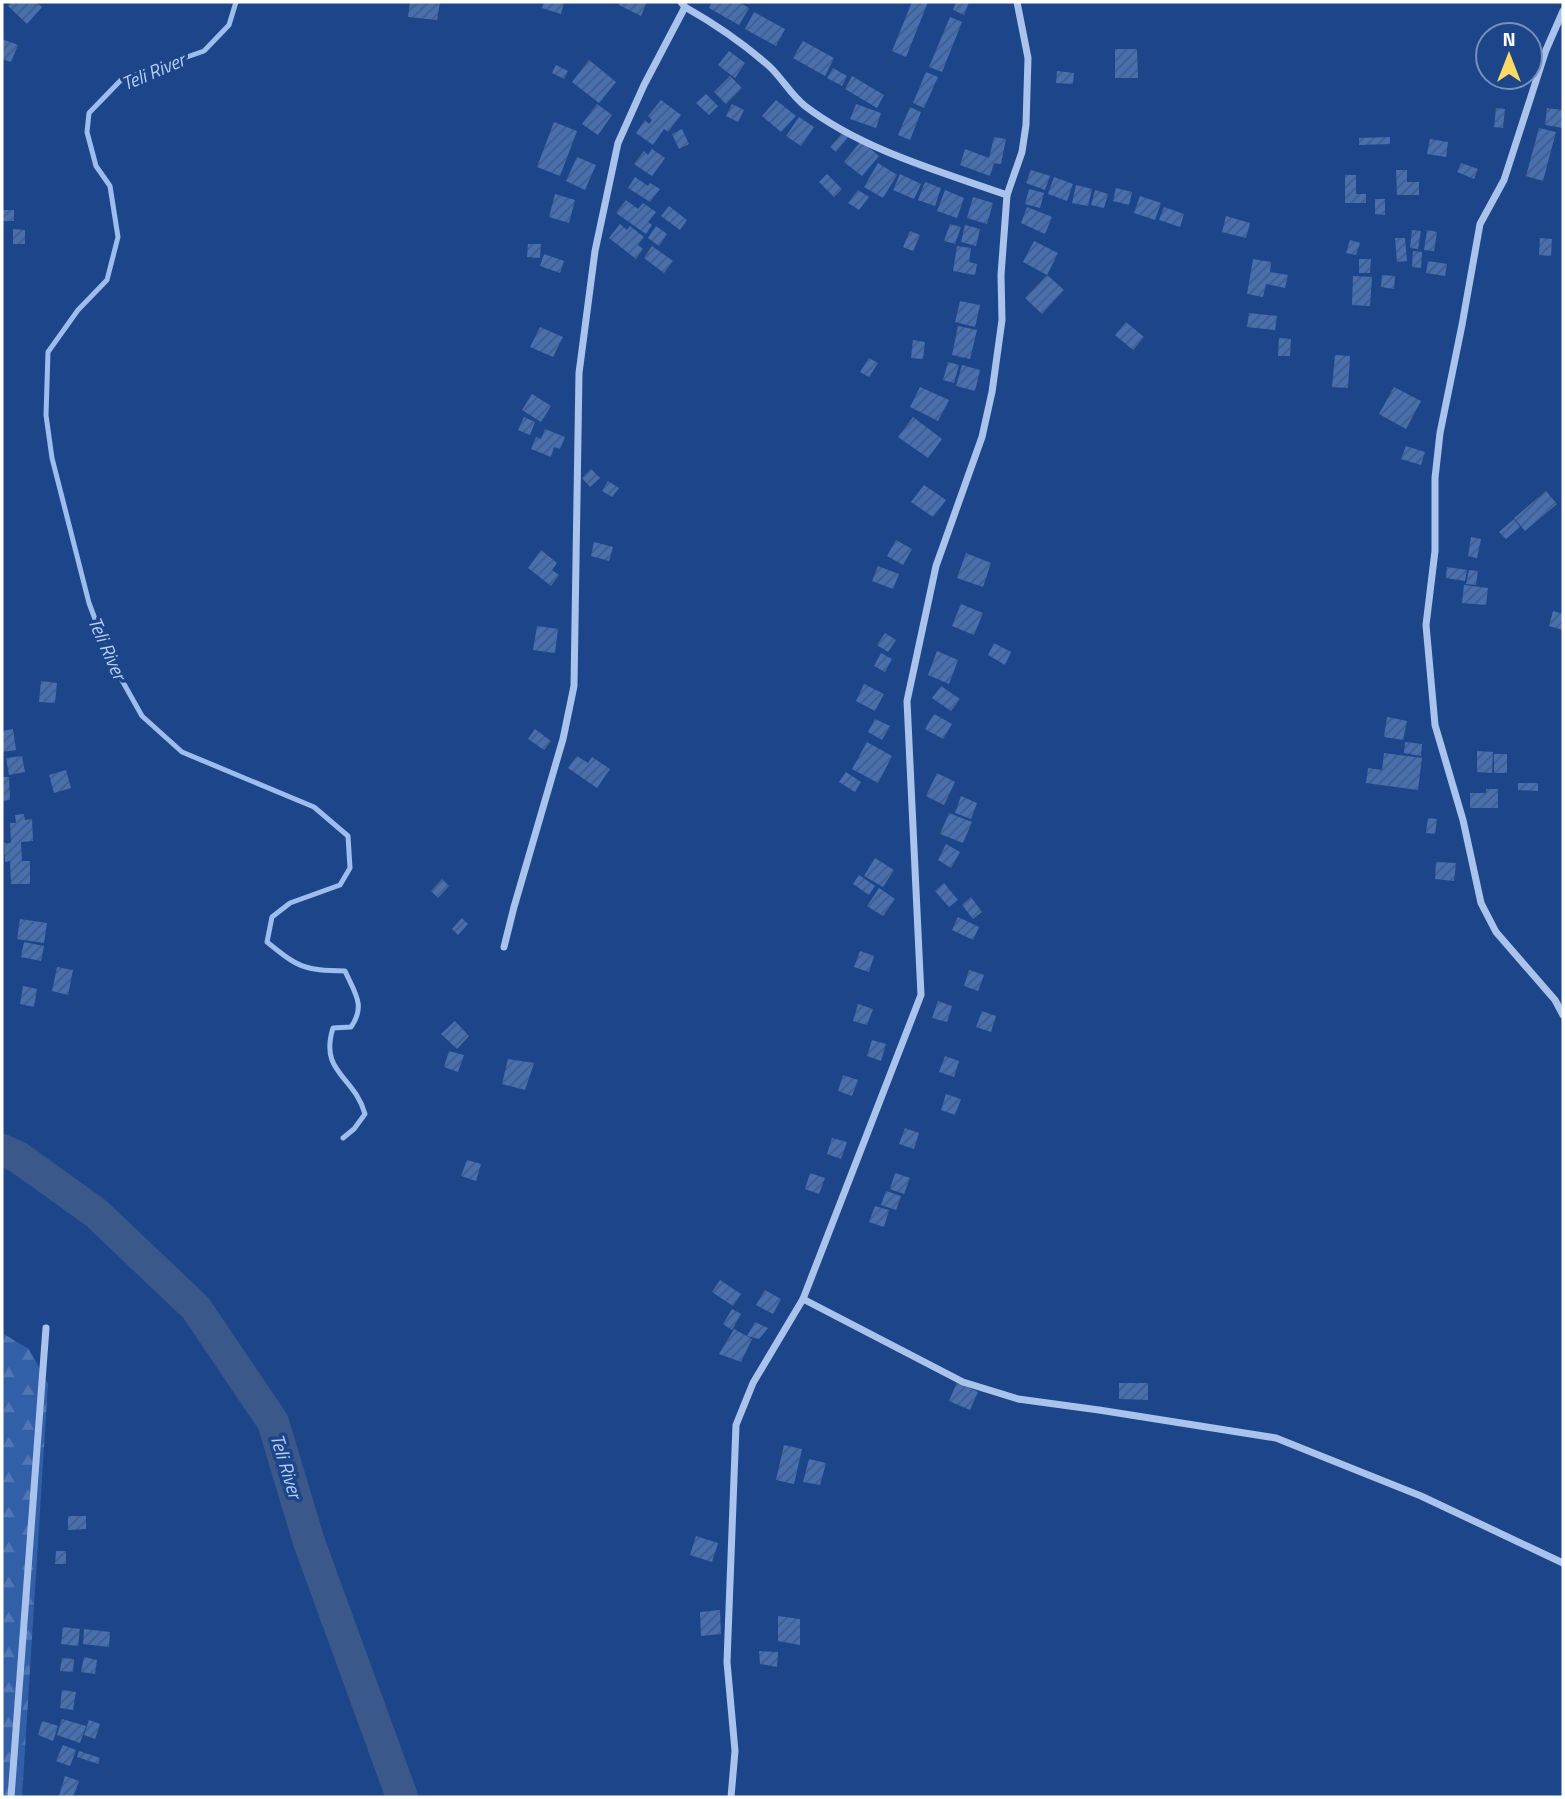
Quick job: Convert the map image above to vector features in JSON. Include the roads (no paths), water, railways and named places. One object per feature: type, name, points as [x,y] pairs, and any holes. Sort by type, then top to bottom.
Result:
[{"type":"street","points":[[731,1797],[735,1751],[727,1662],[736,1425],[753,1383],[803,1299],[921,996],[907,701],[936,566],[982,438],[992,392],[1002,320],[1001,275],[1007,195],[1022,152],[1026,125],[1028,58],[1017,2]]},
{"type":"street","points":[[504,947],[513,906],[563,739],[574,686],[579,373],[595,251],[618,144],[643,85],[683,4],[722,28],[770,67],[804,105],[850,133],[912,162],[1007,195]]},
{"type":"street","points":[[1563,11],[1546,50],[1504,180],[1480,224],[1440,433],[1435,478],[1434,561],[1426,625],[1435,725],[1463,820],[1481,903],[1496,932],[1555,1000],[1563,1015]]},
{"type":"street","points":[[803,1299],[963,1382],[1018,1399],[1276,1438],[1421,1496],[1563,1563]]},
{"type":"street","points":[[11,1797],[46,1328]]},
{"type":"waterway","name":"Teli River","points":[[236,2],[229,25],[204,51],[121,80],[89,113],[87,132],[96,166],[110,186],[118,237],[107,280],[78,310],[48,352],[46,415],[52,458],[89,603],[110,659],[142,716],[182,752],[314,807],[348,836],[350,868],[340,885],[290,903],[272,917],[267,942],[302,966],[345,971],[355,993],[358,1006],[355,1019],[351,1027],[333,1028],[330,1043],[334,1065],[360,1101],[365,1114],[343,1138]]},
{"type":"waterway","name":"Teli River","points":[[2,1150],[18,1157],[96,1213],[196,1308],[273,1422],[309,1542],[402,1797]]}]
